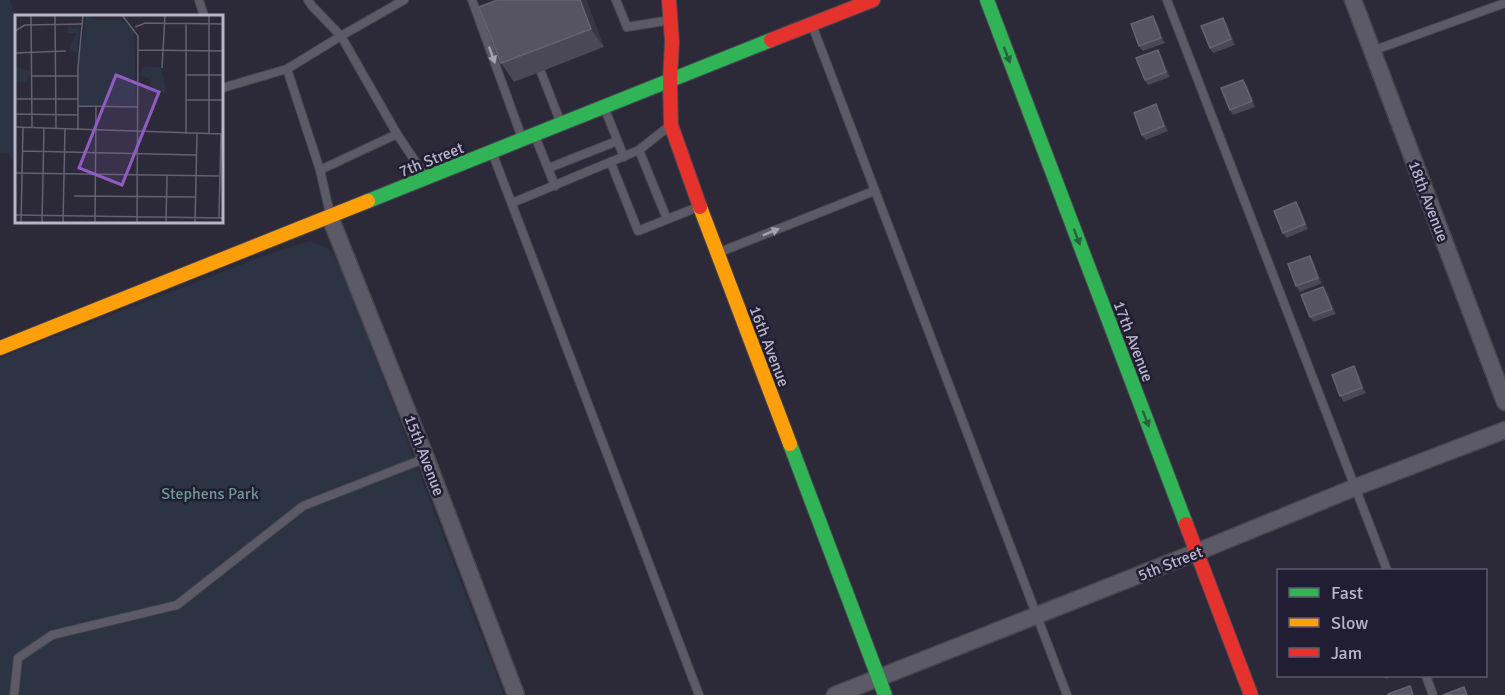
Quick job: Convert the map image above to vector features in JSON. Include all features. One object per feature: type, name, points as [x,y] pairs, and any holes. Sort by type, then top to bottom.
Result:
[{"type":"street","name":"16th Avenue","points":[[669,0],[672,42],[671,125],[717,254],[885,695]]},
{"type":"street","name":"17th Avenue","points":[[987,0],[1251,695]]},
{"type":"street","name":"18th Avenue","points":[[1353,0],[1505,402]]},
{"type":"street","name":"7th Street","points":[[0,348],[869,1]]},
{"type":"street","name":"15th Avenue","points":[[330,217],[426,458],[516,695]]},
{"type":"street","name":"5th Street","points":[[835,695],[1505,430]]},
{"type":"lane","points":[[199,0],[204,15]]},
{"type":"lane","points":[[308,0],[341,36],[397,134],[426,178]]},
{"type":"lane","points":[[224,87],[287,69],[404,0]]},
{"type":"lane","points":[[472,0],[529,137],[549,168],[555,186]]},
{"type":"lane","points":[[616,0],[627,27],[671,20]]},
{"type":"lane","points":[[1167,0],[1387,569]]},
{"type":"lane","points":[[1372,51],[1505,3]]},
{"type":"lane","points":[[811,24],[1067,695]]},
{"type":"lane","points":[[287,69],[320,170],[330,217]]},
{"type":"lane","points":[[541,72],[561,124]]},
{"type":"lane","points":[[603,107],[624,157]]},
{"type":"lane","points":[[512,203],[639,150],[671,125]]},
{"type":"lane","points":[[320,170],[397,134]]},
{"type":"lane","points":[[549,168],[617,141]]},
{"type":"lane","points":[[639,150],[667,219]]},
{"type":"lane","points":[[492,152],[699,695]]},
{"type":"lane","points":[[611,163],[638,231],[699,206]]},
{"type":"lane","points":[[717,254],[874,191]]},
{"type":"lane","points":[[14,695],[18,658],[52,635],[177,605],[303,506],[426,458]]},
{"type":"lane","points":[[1427,677],[1433,695]]},
{"type":"green space","points":[[0,0],[10,0],[15,18],[15,163],[7,153],[0,153]]},
{"type":"green space","name":"Stephens Park","points":[[310,241],[329,249],[341,267],[504,695],[0,695],[0,358],[269,254]]},
{"type":"building","points":[[497,0],[580,0],[591,29],[501,63],[479,7]]},
{"type":"building","points":[[1153,16],[1161,38],[1139,46],[1131,24]]},
{"type":"building","points":[[1223,18],[1231,39],[1210,48],[1201,26]]},
{"type":"building","points":[[1158,50],[1166,72],[1145,80],[1136,58]]},
{"type":"building","points":[[1243,80],[1252,101],[1230,110],[1221,88]]},
{"type":"building","points":[[1156,104],[1164,126],[1142,135],[1134,113]]},
{"type":"building","points":[[1296,202],[1305,224],[1283,233],[1274,211]]},
{"type":"building","points":[[1310,256],[1318,278],[1296,286],[1288,264]]},
{"type":"building","points":[[1323,287],[1332,309],[1310,317],[1301,295]]},
{"type":"building","points":[[1354,366],[1362,388],[1340,396],[1332,375]]},
{"type":"building","points":[[1410,686],[1413,695],[1388,695],[1388,694]]},
{"type":"building","points":[[1464,687],[1467,695],[1443,695]]},
{"type":"traffic: fast","points":[[987,0],[1186,524]]},
{"type":"traffic: fast","points":[[368,201],[771,40]]},
{"type":"traffic: fast","points":[[790,444],[885,695]]},
{"type":"traffic: slow","points":[[0,348],[368,201]]},
{"type":"traffic: slow","points":[[700,207],[790,444]]},
{"type":"traffic: jam","points":[[669,0],[672,42],[671,125],[700,207]]},
{"type":"traffic: jam","points":[[771,40],[873,0]]},
{"type":"traffic: jam","points":[[1186,524],[1251,695]]}]
